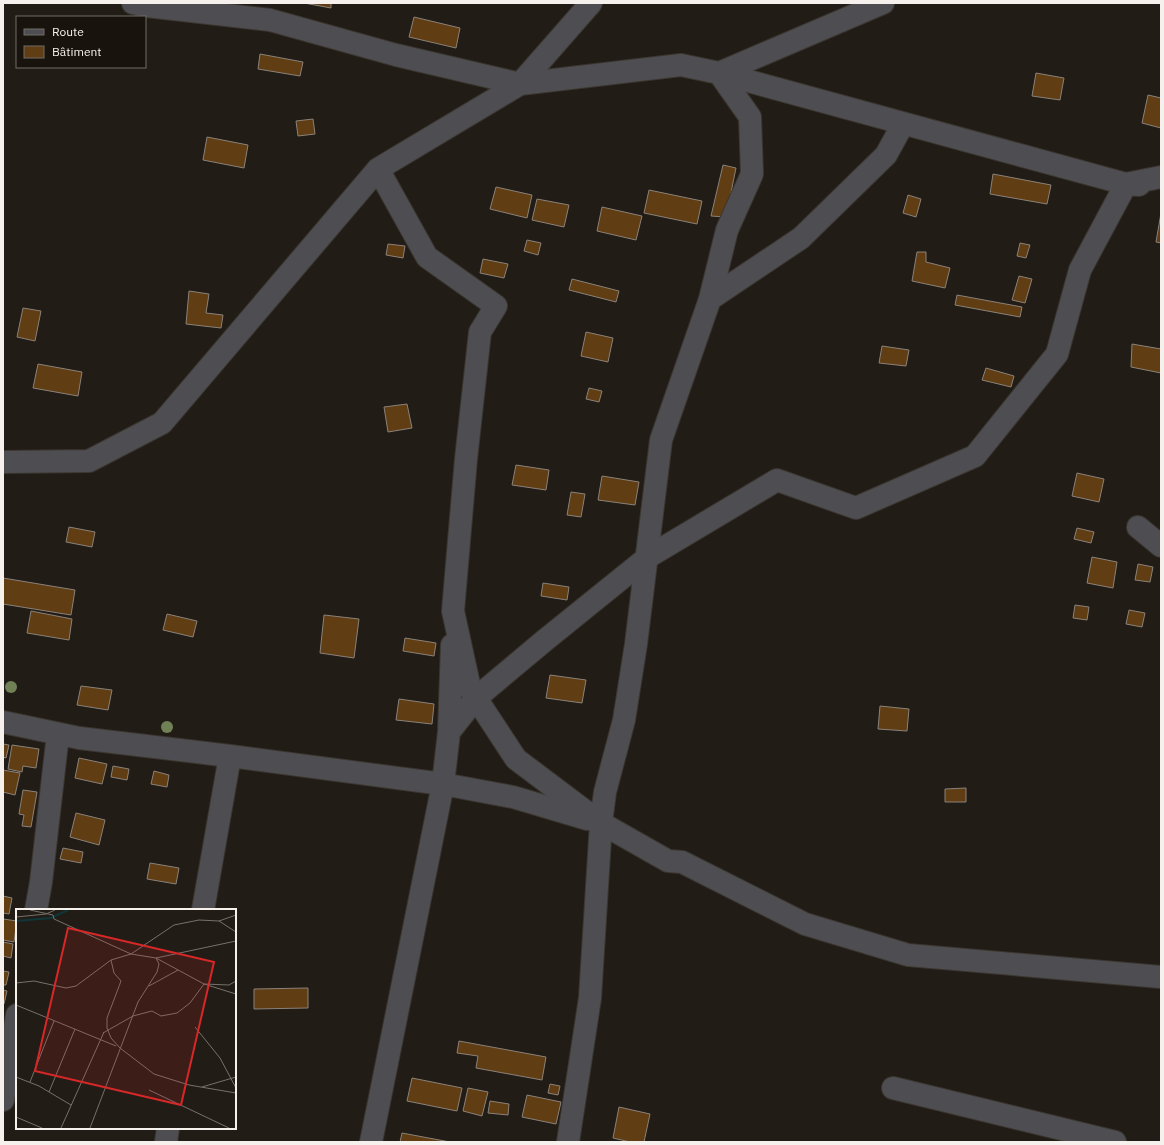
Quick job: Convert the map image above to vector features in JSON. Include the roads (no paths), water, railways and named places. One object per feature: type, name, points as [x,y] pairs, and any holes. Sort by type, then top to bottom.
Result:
[{"type":"street","points":[[134,3],[154,7],[270,20],[396,55],[520,84],[682,65],[719,73],[1126,184],[1161,186]]},
{"type":"street","points":[[3,462],[88,461],[162,423],[378,169],[520,84],[592,3]]},
{"type":"street","points":[[719,73],[883,3]]},
{"type":"street","points":[[568,1142],[590,998],[601,823],[605,792],[624,720],[648,557],[661,440],[710,299],[727,230],[752,174],[750,117],[719,73]]},
{"type":"street","points":[[710,299],[800,238],[886,155],[903,124]]},
{"type":"street","points":[[371,1142],[443,784],[449,732],[453,611],[466,460],[480,332],[496,306],[427,257],[378,169]]},
{"type":"street","points":[[1126,184],[1161,177]]},
{"type":"street","points":[[449,732],[476,698],[648,557],[777,480],[856,508],[975,456],[1057,354],[1080,270],[1126,184]]},
{"type":"street","points":[[1138,527],[1161,546]]},
{"type":"street","points":[[453,611],[470,689],[516,759],[601,823],[668,861],[682,862],[805,924],[908,955],[1161,978]]},
{"type":"street","points":[[3,722],[79,738],[443,784],[513,797],[601,823]]},
{"type":"street","points":[[36,909],[42,882],[58,734]]},
{"type":"street","points":[[203,909],[230,756]]},
{"type":"street","points":[[3,1100],[16,1021]]},
{"type":"street","points":[[893,1088],[1116,1142]]},
{"type":"street","points":[[166,1142],[168,1129]]}]
